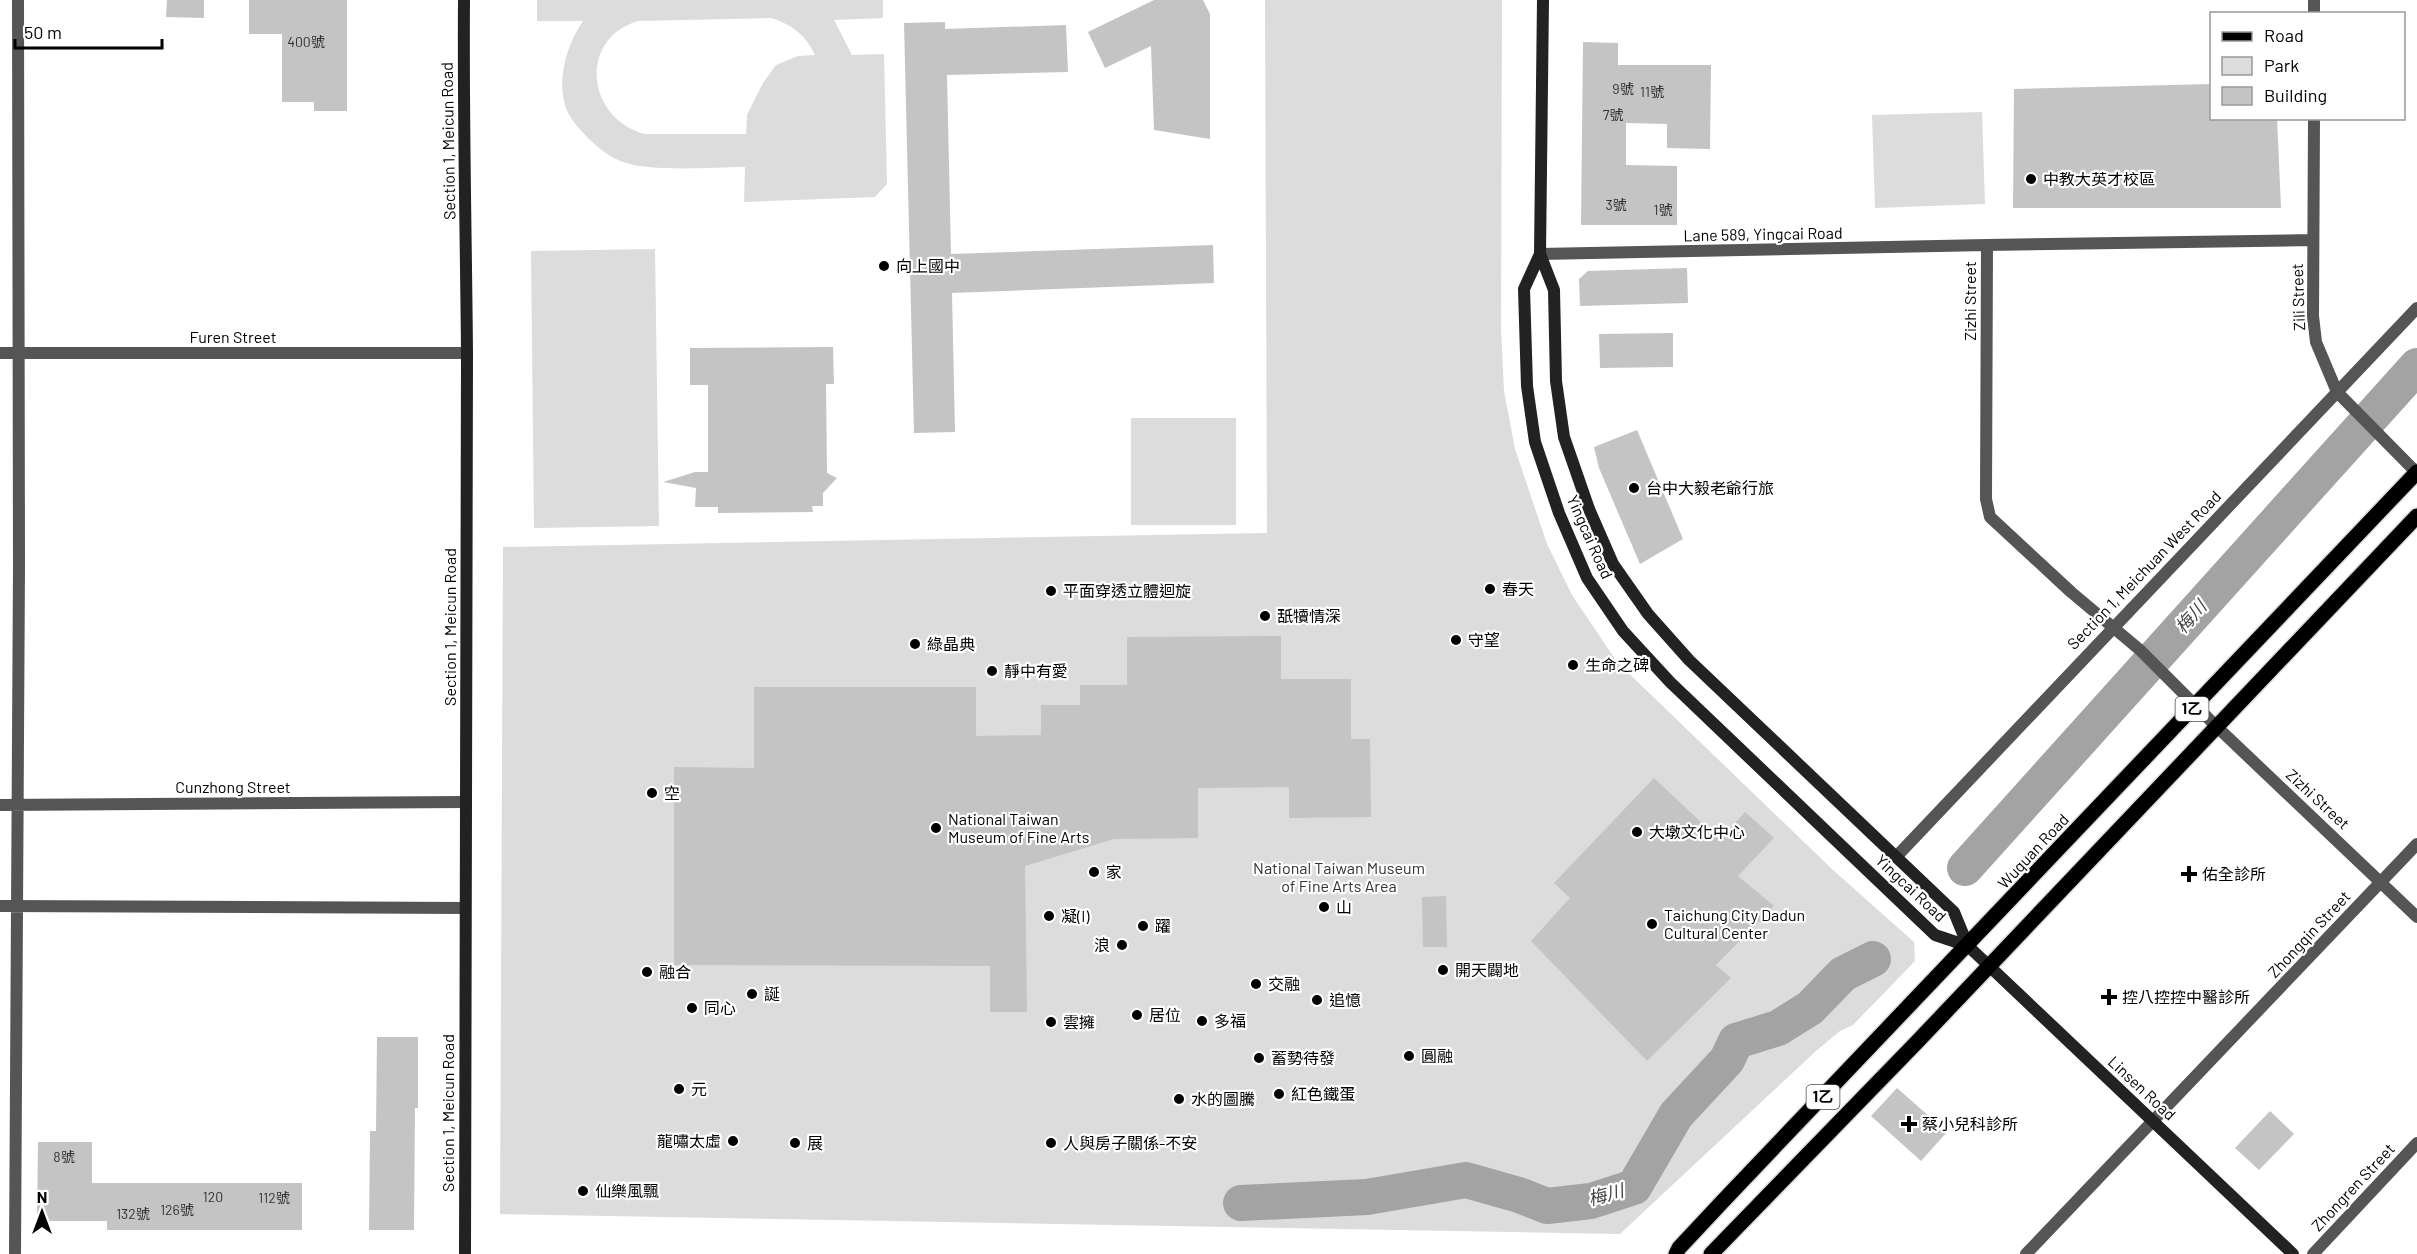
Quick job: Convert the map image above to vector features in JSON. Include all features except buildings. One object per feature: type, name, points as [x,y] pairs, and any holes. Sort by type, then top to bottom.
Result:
[{"type":"main road","name":"Section 1, Meicun Road","points":[[464,0],[463,115],[467,353],[465,1254]]},
{"type":"main road","name":"Yingcai Road","points":[[1543,0],[1540,254],[1554,290],[1556,381],[1564,437],[1589,509],[1613,564],[1648,614],[1689,660],[1954,912],[1968,946]]},
{"type":"main road","name":"Yingcai Road","points":[[1540,254],[1524,289],[1527,386],[1535,442],[1559,513],[1587,578],[1623,631],[1670,682],[1935,935],[1968,946]]},
{"type":"main road","name":"Wuquan Road","points":[[1674,1252],[1968,946],[2417,472]]},
{"type":"main road","name":"1乙","points":[[1711,1254],[2417,516]]},
{"type":"main road","name":"Linsen Road","points":[[1968,946],[2293,1254]]},
{"type":"street","points":[[15,1254],[19,567],[18,0]]},
{"type":"street","name":"Zili Street","points":[[2314,120],[2313,316],[2316,342],[2337,392],[2417,472]]},
{"type":"street","name":"Zizhi Street","points":[[2313,240],[1987,246],[1986,499],[1990,517],[2071,592],[2113,627],[2417,917]]},
{"type":"street","name":"Lane 589, Yingcai Road","points":[[1540,254],[1987,246]]},
{"type":"street","name":"Section 1, Meichuan West Road","points":[[1896,857],[2417,308]]},
{"type":"street","name":"Furen Street","points":[[0,353],[467,353]]},
{"type":"street","name":"Cunzhong Street","points":[[0,805],[466,802]]},
{"type":"street","name":"Zhongqin Street","points":[[2026,1254],[2417,844]]},
{"type":"street","points":[[0,906],[465,908]]},
{"type":"street","name":"Zhongren Street","points":[[2313,1254],[2417,1143]]},
{"type":"green space","points":[[537,0],[883,0],[883,18],[834,20],[852,55],[884,54],[887,184],[875,197],[744,202],[745,167],[652,167],[638,166],[616,159],[596,146],[579,128],[568,112],[563,97],[563,74],[568,51],[583,21],[537,21]],"holes":[[[771,18],[802,36],[815,55],[798,56],[776,65],[763,83],[747,115],[746,134],[644,134],[624,125],[610,112],[601,95],[597,78],[598,60],[606,43],[619,30],[638,21]]]},
{"type":"green space","name":"National Taiwan Museum of Fine Arts Area","points":[[1265,0],[1502,0],[1501,329],[1504,391],[1515,449],[1547,544],[1572,595],[1617,662],[1833,870],[1914,942],[1915,961],[1853,1025],[1840,1031],[1816,1051],[1620,1234],[500,1214],[503,547],[1267,533]]},
{"type":"green space","points":[[1982,112],[1985,204],[1875,208],[1872,115]]},
{"type":"green space","points":[[655,249],[659,526],[534,528],[531,251]]},
{"type":"green space","points":[[1131,418],[1236,418],[1236,525],[1131,525]]},
{"type":"waterway","name":"梅川","points":[[1965,868],[2417,366]]},
{"type":"waterway","name":"梅川","points":[[1241,1203],[1367,1197],[1466,1180],[1519,1195],[1547,1206],[1591,1201],[1634,1187],[1676,1115],[1727,1060],[1736,1041],[1778,1028],[1810,1008],[1843,974],[1873,959]]},
{"type":"place","name":"中教大英才校區","points":[[2031,179]]},
{"type":"place","name":"向上國中","points":[[884,266]]},
{"type":"place","name":"台中大毅老爺行旅","points":[[1634,488]]},
{"type":"place","name":"春天","points":[[1490,589]]},
{"type":"place","name":"平面穿透立體迴旋","points":[[1051,591]]},
{"type":"place","name":"舐犢情深","points":[[1265,616]]},
{"type":"place","name":"守望","points":[[1456,640]]},
{"type":"place","name":"綠晶典","points":[[915,644]]},
{"type":"place","name":"生命之碑","points":[[1573,665]]},
{"type":"place","name":"靜中有愛","points":[[992,671]]},
{"type":"place","name":"空","points":[[652,793]]},
{"type":"place","name":"National Taiwan Museum of Fine Arts","points":[[936,828]]},
{"type":"place","name":"大墩文化中心","points":[[1637,832]]},
{"type":"place","name":"家","points":[[1094,872]]},
{"type":"place","name":"佑全診所","points":[[2189,874]]},
{"type":"place","name":"山","points":[[1324,907]]},
{"type":"place","name":"凝(I)","points":[[1049,916]]},
{"type":"place","name":"Taichung City Dadun Cultural Center","points":[[1652,924]]},
{"type":"place","name":"躍","points":[[1143,926]]},
{"type":"place","name":"浪","points":[[1122,945]]},
{"type":"place","name":"開天闢地","points":[[1443,970]]},
{"type":"place","name":"融合","points":[[647,972]]},
{"type":"place","name":"交融","points":[[1256,984]]},
{"type":"place","name":"誕","points":[[752,994]]},
{"type":"place","name":"控八控控中醫診所","points":[[2109,997]]},
{"type":"place","name":"追憶","points":[[1317,1000]]},
{"type":"place","name":"同心","points":[[692,1008]]},
{"type":"place","name":"居位","points":[[1137,1015]]},
{"type":"place","name":"多福","points":[[1202,1021]]},
{"type":"place","name":"雲擁","points":[[1051,1022]]},
{"type":"place","name":"圓融","points":[[1409,1056]]},
{"type":"place","name":"蓄勢待發","points":[[1259,1058]]},
{"type":"place","name":"元","points":[[679,1089]]},
{"type":"place","name":"紅色鐵蛋","points":[[1279,1094]]},
{"type":"place","name":"水的圖騰","points":[[1179,1099]]},
{"type":"place","name":"蔡小兒科診所","points":[[1909,1124]]},
{"type":"place","name":"龍嘯太虛","points":[[733,1141]]},
{"type":"place","name":"展","points":[[795,1143]]},
{"type":"place","name":"人與房子關係-不安","points":[[1051,1143]]},
{"type":"place","name":"仙樂風飄","points":[[583,1191]]}]
